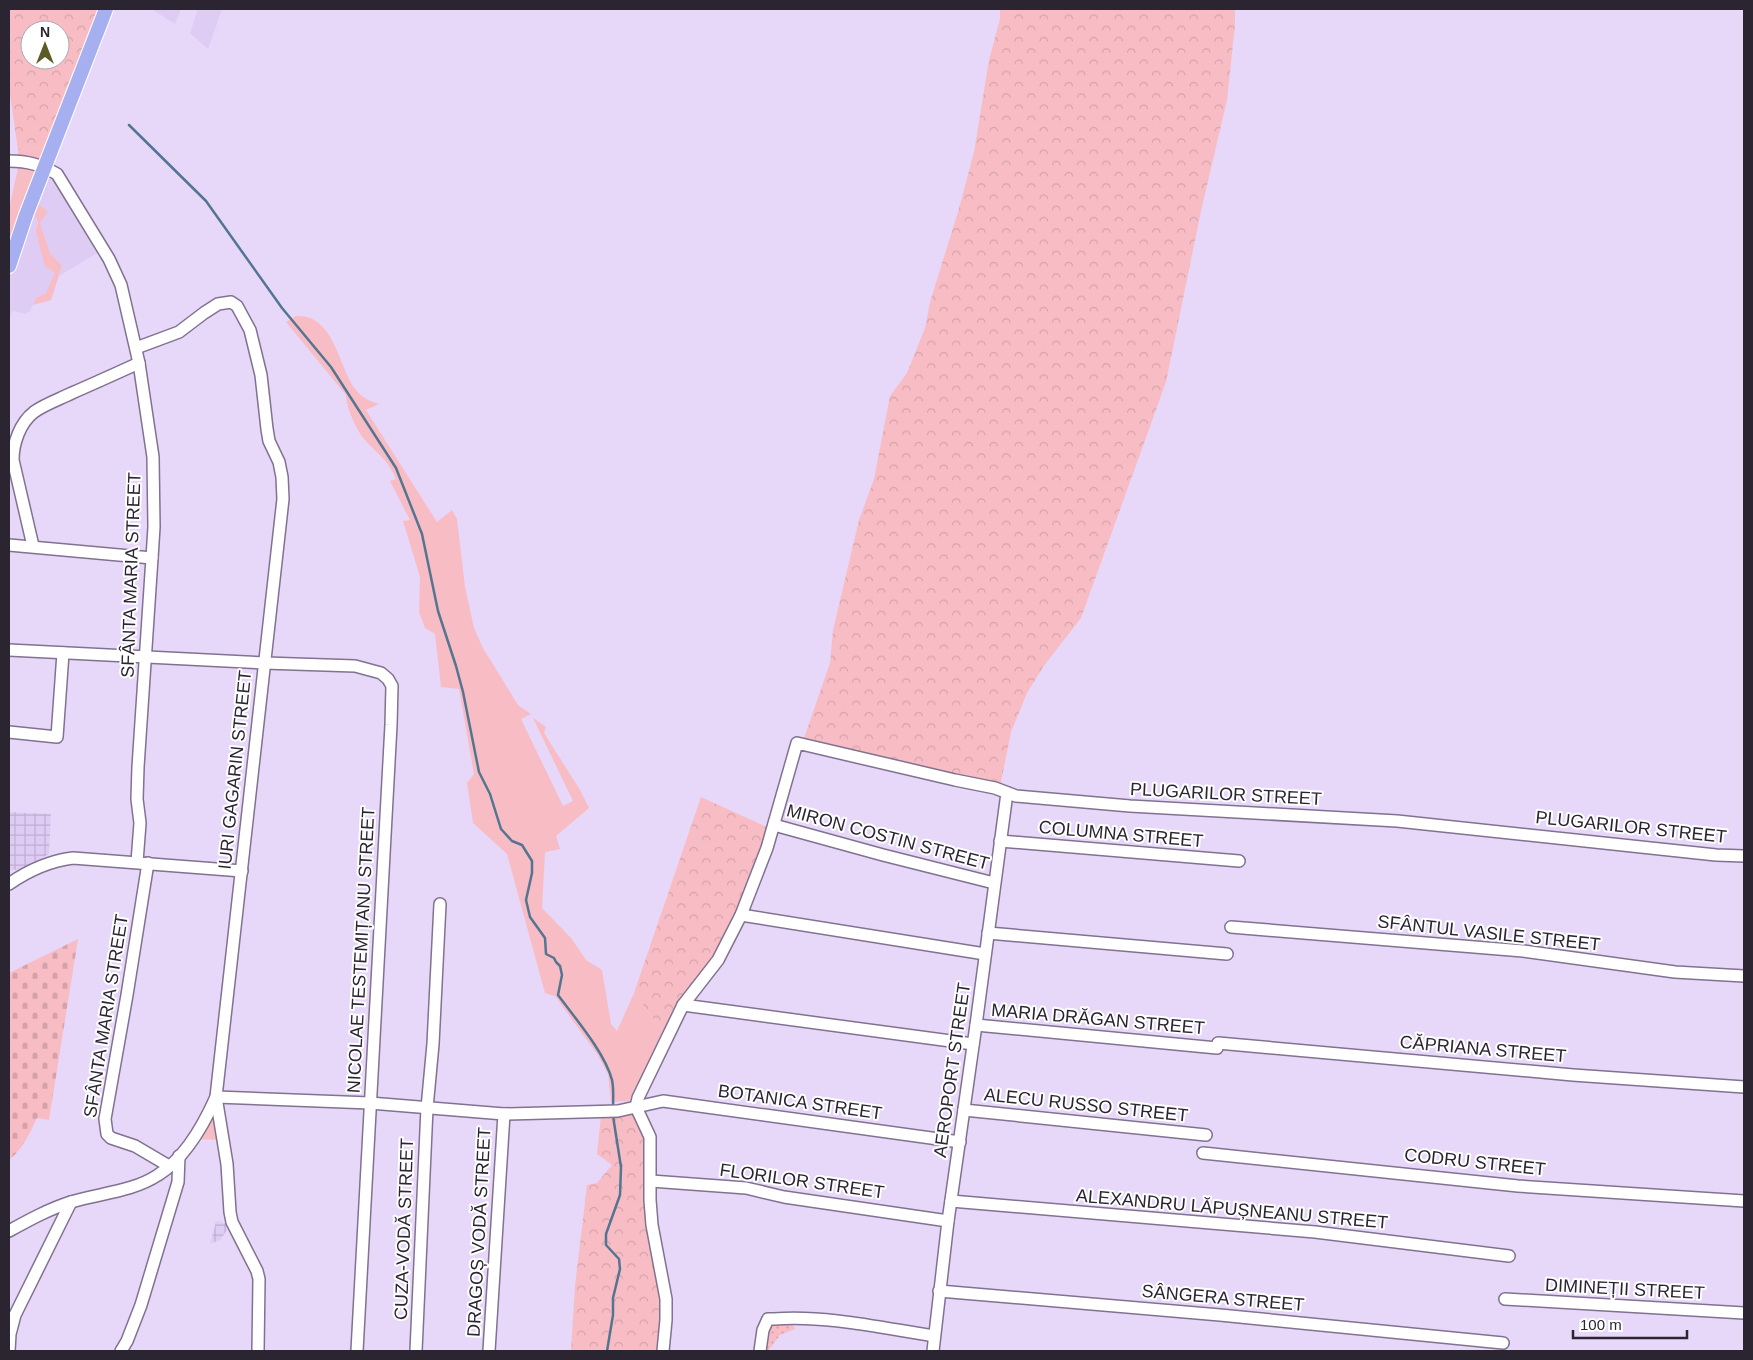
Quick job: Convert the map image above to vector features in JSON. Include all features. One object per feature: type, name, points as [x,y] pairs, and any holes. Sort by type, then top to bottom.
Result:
[{"type":"main road","points":[[9,266],[46,163],[106,9]]},
{"type":"street","points":[[9,161],[46,163]]},
{"type":"street","name":"SFÂNTA MARIA STREET","points":[[46,163],[57,174],[114,268],[121,285],[139,363],[153,457],[152,558],[137,790],[143,862],[122,1024],[105,1119],[105,1129],[112,1138],[135,1146],[168,1166]]},
{"type":"street","name":"IURI GAGARIN STREET","points":[[136,348],[179,332],[218,304],[231,302],[238,306],[250,330],[261,375],[269,442],[279,462],[282,477],[283,499],[216,1097],[227,1164],[232,1222],[258,1271],[258,1351]]},
{"type":"street","points":[[33,546],[13,460],[16,439],[23,425],[33,412],[49,403],[139,363]]},
{"type":"street","points":[[9,545],[152,558]]},
{"type":"street","name":"NICOLAE TESTEMIȚANU STREET","points":[[9,650],[265,664],[355,666],[381,673],[392,686],[380,944],[357,1351]]},
{"type":"street","points":[[9,732],[57,737],[63,653]]},
{"type":"street","name":"PLUGARILOR STREET","points":[[774,825],[797,743],[995,788],[1016,796],[1121,806],[1397,821],[1716,855],[1744,856]]},
{"type":"street","name":"AEROPORT STREET","points":[[933,1351],[948,1221],[1007,793]]},
{"type":"street","points":[[663,1351],[666,1299],[652,1225],[650,1137],[636,1107],[638,1098],[683,1005],[718,960],[741,915],[774,825]]},
{"type":"street","name":"MIRON COSTIN STREET","points":[[774,825],[994,883]]},
{"type":"street","name":"COLUMNA STREET","points":[[1000,841],[1238,861]]},
{"type":"street","points":[[9,884],[30,871],[57,860],[73,858],[242,871]]},
{"type":"street","name":"CUZA-VODĂ STREET","points":[[416,1351],[427,1108],[433,1044],[440,904]]},
{"type":"street","points":[[741,915],[985,954]]},
{"type":"street","name":"SFÂNTUL VASILE STREET","points":[[1231,927],[1523,951],[1675,972],[1744,976]]},
{"type":"street","points":[[988,933],[1227,954]]},
{"type":"street","points":[[683,1005],[973,1044]]},
{"type":"street","name":"MARIA DRĂGAN STREET","points":[[976,1025],[1218,1045]]},
{"type":"street","name":"CĂPRIANA STREET","points":[[1218,1045],[1573,1075],[1744,1087]]},
{"type":"street","points":[[9,1231],[71,1202],[142,1184],[160,1174],[179,1156],[203,1125],[216,1097]]},
{"type":"street","name":"BOTANICA STREET","points":[[216,1097],[370,1103],[504,1114],[613,1111],[663,1101],[960,1142]]},
{"type":"street","name":"ALECU RUSSO STREET","points":[[964,1110],[1206,1135]]},
{"type":"street","name":"DRAGOȘ VODĂ STREET","points":[[489,1351],[504,1114]]},
{"type":"street","name":"CODRU STREET","points":[[1203,1153],[1518,1186],[1744,1201]]},
{"type":"street","points":[[121,1351],[127,1341],[141,1305],[178,1182],[179,1156]]},
{"type":"street","name":"FLORILOR STREET","points":[[651,1182],[746,1188],[784,1197],[948,1221]]},
{"type":"street","name":"ALEXANDRU LĂPUȘNEANU STREET","points":[[951,1201],[1315,1232],[1509,1256]]},
{"type":"street","points":[[9,1351],[10,1334],[15,1315],[71,1202]]},
{"type":"street","name":"SÂNGERA STREET","points":[[939,1291],[1230,1316],[1503,1343]]},
{"type":"street","name":"DIMINEȚII STREET","points":[[1505,1299],[1744,1313]]},
{"type":"street","points":[[760,1351],[765,1324],[768,1319],[809,1319],[842,1322],[934,1336]]},
{"type":"shaded area","points":[[151,9],[181,9],[175,24]]},
{"type":"shaded area","points":[[198,9],[222,9],[208,49],[190,33]]},
{"type":"shaded area","points":[[46,174],[57,182],[99,252],[59,276],[62,266],[50,253],[40,223],[36,202]]},
{"type":"shaded area","points":[[32,210],[38,222],[36,231],[55,272],[46,293],[36,298],[30,311],[25,314],[13,311],[9,318],[9,274]]},
{"type":"shaded area","points":[[9,812],[51,814],[49,854],[18,870],[9,870]]},
{"type":"shaded area","points":[[216,1222],[227,1224],[227,1230],[220,1240],[210,1244]]},
{"type":"green space","points":[[9,9],[101,9],[48,147],[18,150],[9,87]]},
{"type":"green space","points":[[1000,9],[1235,9],[1235,25],[1227,100],[1201,211],[1166,382],[1081,618],[1043,667],[1027,693],[1011,732],[1000,787],[803,741],[830,663],[833,630],[859,520],[874,479],[890,396],[907,373],[925,328],[930,302],[958,212],[974,152],[989,60],[1000,19]]},
{"type":"green space","points":[[48,147],[42,161],[19,158],[18,150]]},
{"type":"green space","points":[[9,163],[38,170],[9,252],[9,209],[18,168],[9,168]]},
{"type":"green space","points":[[36,202],[48,212],[40,223],[50,253],[62,266],[51,300],[33,305],[36,298],[46,293],[55,272],[45,267],[36,231],[38,222],[32,210]]},
{"type":"green space","points":[[296,316],[309,318],[319,323],[334,344],[356,390],[364,398],[379,404],[366,410],[437,522],[452,510],[457,519],[465,587],[474,628],[483,648],[518,705],[531,714],[521,719],[563,806],[573,801],[533,718],[546,727],[544,733],[580,790],[589,808],[556,836],[560,849],[545,852],[542,908],[571,938],[586,960],[602,970],[611,1024],[617,1031],[634,993],[663,1032],[629,1101],[611,1102],[608,1074],[597,1054],[555,996],[545,993],[507,854],[473,823],[467,783],[474,774],[459,689],[441,687],[435,634],[425,628],[419,612],[420,577],[403,521],[410,520],[390,481],[396,479],[386,462],[358,430],[350,412],[346,395],[286,322]]},
{"type":"green space","points":[[701,797],[769,828],[739,912],[716,960],[673,1011],[663,1032],[634,993]]},
{"type":"green space","points":[[78,939],[49,1120],[37,1118],[22,1146],[9,1160],[9,973]]},
{"type":"green space","points":[[634,1114],[645,1134],[662,1305],[658,1351],[571,1351],[575,1286],[587,1185],[597,1183],[612,1165],[597,1154],[601,1116]]},
{"type":"green space","points":[[212,1116],[216,1118],[219,1140],[198,1139]]},
{"type":"green space","points":[[791,1320],[795,1329],[780,1335],[768,1351],[763,1351],[766,1329],[772,1324]]},
{"type":"waterway","points":[[129,125],[206,201],[282,308],[331,367],[396,468],[422,534],[438,611],[463,692],[479,772],[490,794],[501,829],[512,841],[522,845],[532,861],[532,873],[526,900],[530,917],[545,938],[546,954],[554,958],[560,966],[562,975],[558,995],[589,1036],[608,1070],[613,1083],[613,1108]]},
{"type":"waterway","points":[[607,1351],[613,1315],[613,1298],[620,1269],[619,1259],[606,1245],[606,1234],[620,1195],[621,1167],[613,1116]]}]
